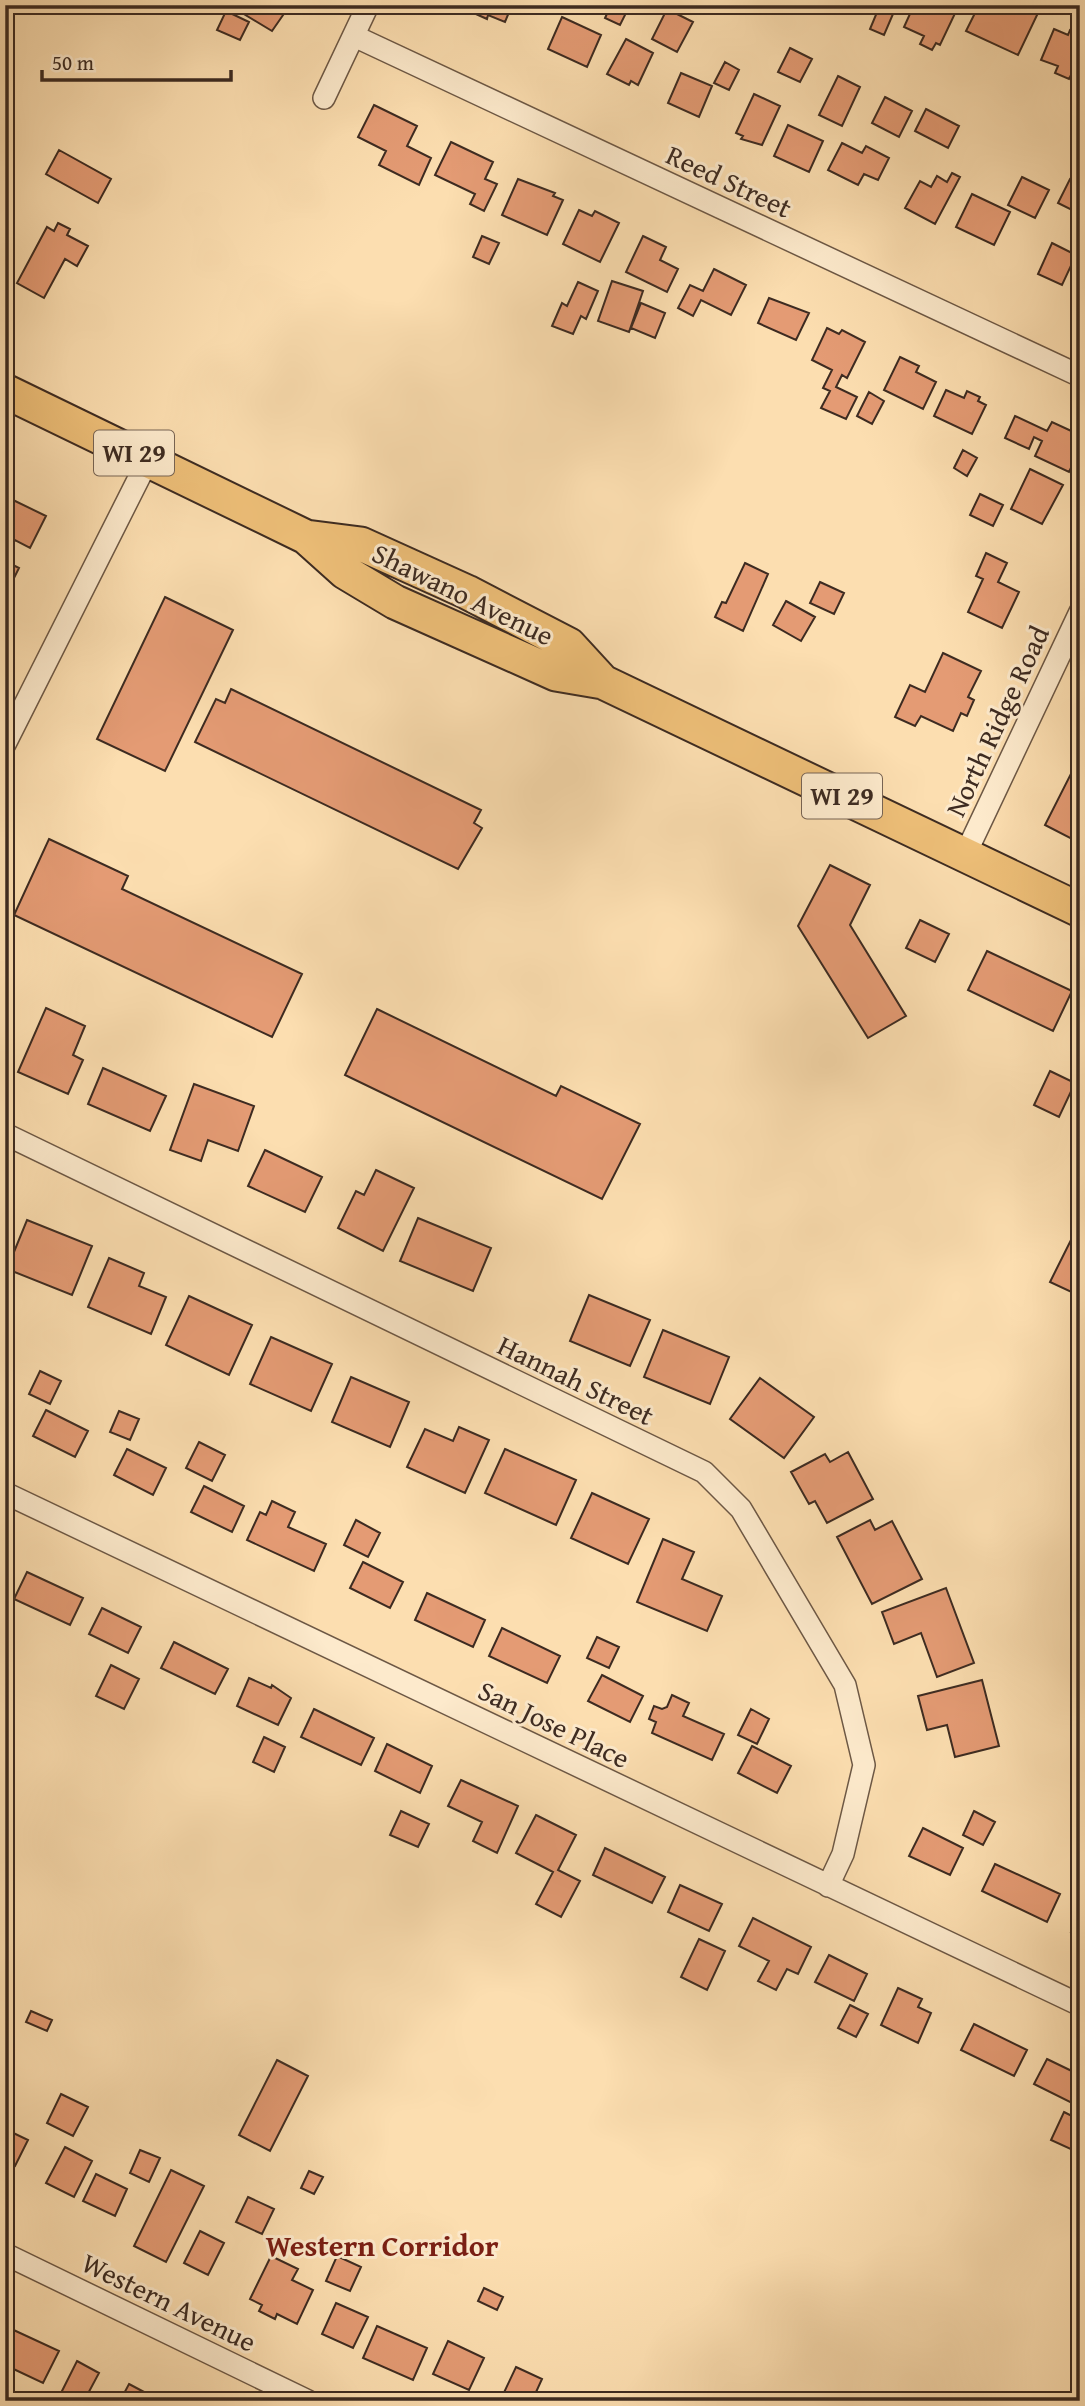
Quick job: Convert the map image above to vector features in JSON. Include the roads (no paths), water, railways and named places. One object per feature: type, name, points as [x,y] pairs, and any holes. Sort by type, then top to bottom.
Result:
[{"type":"main road","name":"Shawano Avenue","points":[[5,391],[306,537],[345,572],[417,612],[556,674],[603,682],[1080,910]]},
{"type":"street","points":[[324,98],[369,5]]},
{"type":"street","name":"Reed Street","points":[[354,36],[1080,376]]},
{"type":"street","points":[[5,744],[148,460]]},
{"type":"street","name":"North Ridge Road","points":[[965,855],[1080,612]]},
{"type":"street","name":"Hannah Street","points":[[5,1134],[704,1472],[741,1509],[845,1685],[864,1765],[843,1854],[828,1886]]},
{"type":"street","name":"San Jose Place","points":[[5,1493],[1080,2005]]},
{"type":"street","name":"Western Avenue","points":[[5,2254],[308,2401]]},
{"type":"district","name":"Western Corridor","points":[[382,2246]]}]
